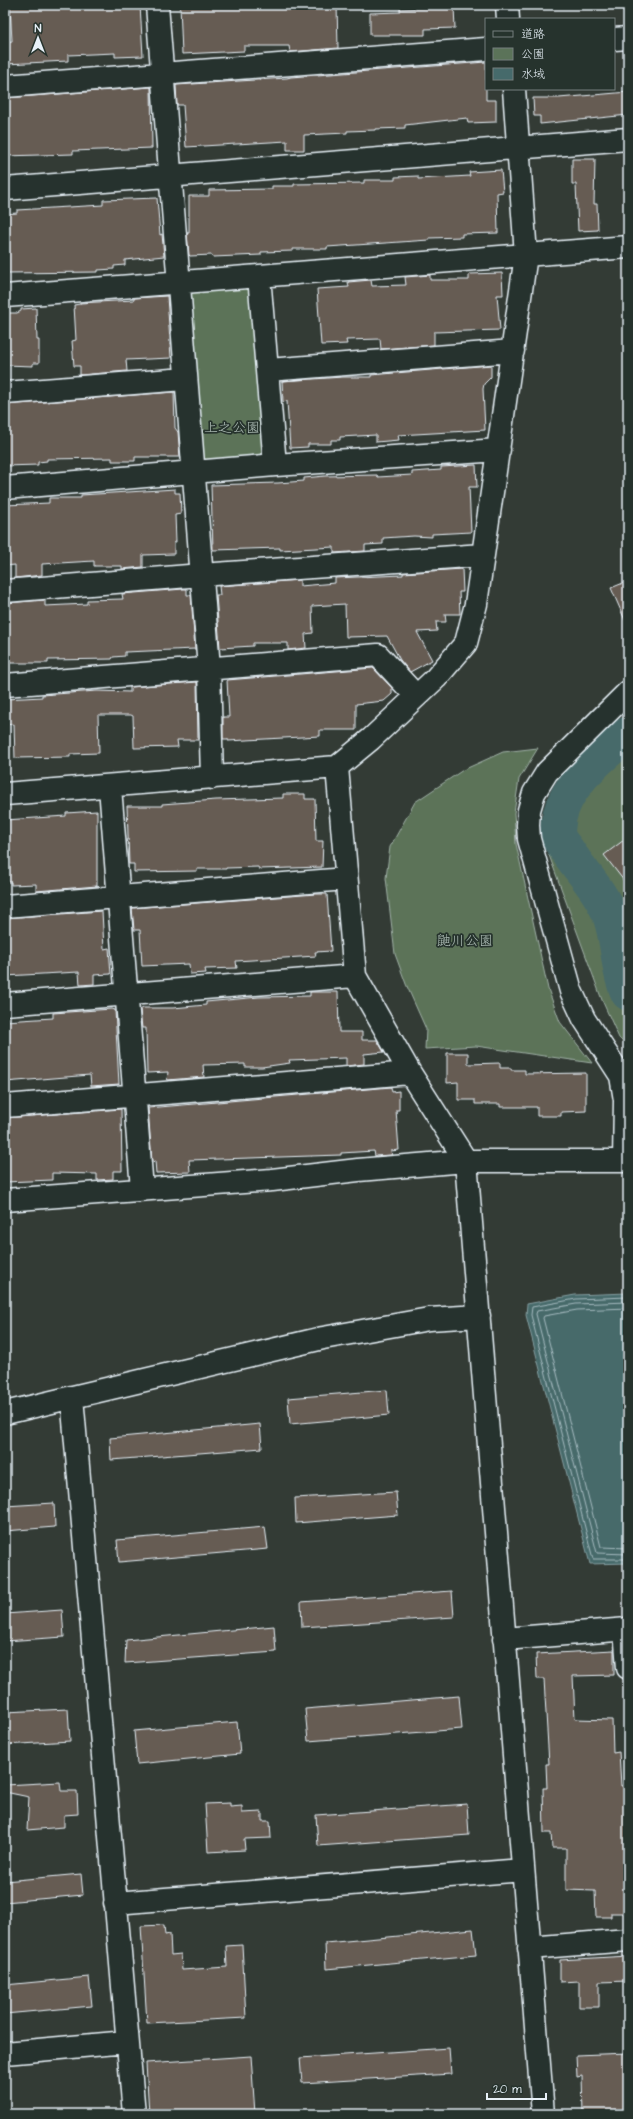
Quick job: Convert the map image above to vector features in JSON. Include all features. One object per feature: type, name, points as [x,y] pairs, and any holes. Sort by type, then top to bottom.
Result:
[{"type":"street","points":[[156,5],[209,668],[212,778]]},
{"type":"street","points":[[507,5],[508,18]]},
{"type":"street","points":[[615,39],[628,38]]},
{"type":"street","points":[[5,86],[485,49]]},
{"type":"street","points":[[5,794],[337,767],[371,739],[436,678],[466,643],[476,604],[526,255],[514,90]]},
{"type":"street","points":[[5,189],[170,177],[628,139]]},
{"type":"street","points":[[5,296],[628,247]]},
{"type":"street","points":[[259,276],[275,465]]},
{"type":"street","points":[[268,370],[512,350]]},
{"type":"street","points":[[5,393],[185,379]]},
{"type":"street","points":[[5,488],[275,465],[499,450]]},
{"type":"street","points":[[5,591],[201,575],[482,555]]},
{"type":"street","points":[[5,685],[378,655],[416,696]]},
{"type":"street","points":[[5,1200],[142,1188],[272,1180],[358,1170],[466,1161],[626,1161],[625,1100],[621,1076],[584,1019],[571,991],[529,838],[528,825],[529,810],[534,793],[547,772],[588,734],[628,692]]},
{"type":"street","points":[[337,767],[355,976],[410,1073],[466,1161],[543,2114]]},
{"type":"street","points":[[110,786],[142,1188]]},
{"type":"street","points":[[5,906],[346,879]]},
{"type":"street","points":[[5,1004],[355,976]]},
{"type":"street","points":[[5,1106],[134,1097],[410,1073]]},
{"type":"street","points":[[5,1413],[323,1338],[429,1319],[478,1316]]},
{"type":"street","points":[[72,1397],[134,2114]]},
{"type":"street","points":[[504,1639],[626,1629],[628,1668]]},
{"type":"street","points":[[115,1903],[523,1870]]},
{"type":"street","points":[[529,1948],[628,1940]]},
{"type":"street","points":[[5,2053],[128,2042]]},
{"type":"green space","name":"上之公園","points":[[249,287],[269,460],[201,466],[190,292]]},
{"type":"green space","points":[[628,714],[628,727],[605,737]]},
{"type":"green space","name":"鼬川公園","points":[[538,748],[519,779],[514,813],[516,844],[548,989],[560,1022],[592,1063],[476,1046],[425,1049],[426,1029],[406,984],[395,954],[386,878],[390,847],[415,802],[463,770],[503,752]]},
{"type":"green space","points":[[628,753],[628,955],[610,909],[592,874],[569,845],[563,827],[572,808]]},
{"type":"green space","points":[[546,847],[569,857],[598,898],[628,984],[628,1047],[619,1038],[602,1000]]},
{"type":"water","points":[[628,1293],[628,1563],[590,1564],[526,1315],[527,1304],[575,1295]]},
{"type":"building","points":[[140,5],[143,56],[115,57],[115,53],[68,55],[68,61],[5,64],[5,42],[12,41],[10,6]]},
{"type":"building","points":[[180,5],[337,5],[338,48],[290,52],[289,46],[244,46],[244,51],[182,54]]},
{"type":"building","points":[[454,7],[455,28],[425,29],[425,35],[370,35],[370,13],[400,12],[400,9]]},
{"type":"building","points":[[485,62],[486,100],[496,100],[496,122],[468,123],[467,118],[405,125],[405,128],[304,135],[304,150],[287,150],[287,141],[186,147],[183,105],[177,105],[176,85]]},
{"type":"building","points":[[151,87],[152,148],[73,151],[73,154],[5,156],[6,98]]},
{"type":"building","points":[[628,92],[628,115],[540,124],[540,116],[534,116],[533,98],[559,98]]},
{"type":"building","points":[[572,159],[595,159],[594,204],[597,204],[598,230],[578,231],[576,184],[572,184]]},
{"type":"building","points":[[501,170],[503,192],[497,193],[498,233],[462,234],[462,237],[429,238],[429,240],[327,247],[327,249],[293,249],[293,251],[261,252],[261,255],[213,257],[212,255],[189,255],[187,233],[189,233],[189,196],[209,196],[209,190],[272,189],[272,186],[294,186],[294,184],[364,183],[364,180],[395,180],[395,177],[418,176],[418,179],[470,176],[469,172]]},
{"type":"building","points":[[157,198],[160,235],[162,234],[164,256],[125,260],[125,265],[114,266],[114,269],[98,270],[98,272],[5,273],[5,214],[17,213],[17,210],[103,205],[103,200]]},
{"type":"building","points":[[502,273],[503,295],[497,295],[500,330],[434,332],[434,345],[381,349],[380,339],[346,340],[347,344],[321,345],[317,289],[349,287],[348,282],[371,280],[372,286],[406,285],[405,277],[430,275],[430,280],[469,280],[469,274]]},
{"type":"building","points":[[167,296],[171,358],[126,360],[127,371],[80,375],[80,366],[74,366],[72,341],[76,340],[74,305],[80,303],[134,300],[134,298]]},
{"type":"building","points":[[36,308],[37,340],[39,340],[39,363],[33,363],[33,366],[5,365],[5,313],[17,313],[21,311],[21,309]]},
{"type":"building","points":[[491,365],[491,377],[484,384],[483,389],[485,430],[398,435],[399,440],[376,442],[376,435],[340,437],[340,440],[331,440],[331,444],[308,444],[308,447],[290,448],[287,401],[283,402],[282,381],[343,377],[371,377],[371,375]]},
{"type":"building","points":[[174,392],[175,428],[178,432],[180,457],[135,457],[135,461],[112,461],[112,458],[47,459],[47,461],[38,462],[38,465],[5,466],[5,405]]},
{"type":"building","points":[[476,465],[477,487],[469,487],[471,532],[432,534],[432,537],[414,536],[383,538],[383,544],[365,545],[365,551],[334,553],[334,547],[280,550],[280,548],[213,550],[211,485],[304,481],[304,478],[325,476],[377,475],[378,477],[412,475],[412,472],[441,470],[441,467]]},
{"type":"building","points":[[175,489],[175,493],[180,493],[181,514],[175,515],[176,542],[174,542],[174,554],[143,555],[143,567],[122,569],[122,566],[94,566],[94,561],[42,564],[42,575],[15,578],[15,565],[5,566],[5,505],[49,503],[49,498],[81,498],[81,495]]},
{"type":"building","points":[[462,569],[463,592],[459,592],[460,614],[445,614],[446,622],[436,622],[437,631],[417,632],[432,660],[410,672],[400,660],[387,636],[346,637],[345,604],[312,606],[313,633],[305,634],[306,648],[288,650],[288,643],[253,643],[253,646],[220,648],[216,595],[220,595],[219,586],[300,580],[300,586],[335,583],[335,578],[403,575],[403,573]]},
{"type":"building","points":[[628,581],[628,627],[611,588]]},
{"type":"building","points":[[187,589],[187,595],[191,595],[195,649],[125,652],[125,656],[113,657],[112,659],[48,660],[48,663],[5,663],[5,603],[45,600],[45,606],[87,604],[87,600],[123,599],[122,594]]},
{"type":"building","points":[[373,668],[392,688],[392,694],[384,701],[356,704],[356,730],[320,730],[320,736],[228,741],[228,739],[223,739],[223,717],[229,717],[227,680]]},
{"type":"building","points":[[197,682],[198,740],[177,740],[178,747],[134,748],[133,716],[98,715],[99,753],[70,754],[70,757],[15,758],[14,724],[5,725],[5,699],[42,697],[42,695],[97,691],[130,692],[130,687]]},
{"type":"building","points":[[283,794],[305,794],[305,799],[315,799],[316,841],[323,841],[322,867],[259,869],[258,867],[197,869],[197,871],[134,872],[134,864],[129,864],[127,806],[162,806],[162,804],[216,800],[283,798]]},
{"type":"building","points":[[97,811],[97,886],[36,891],[36,884],[11,885],[11,882],[5,882],[5,820],[66,816],[66,813]]},
{"type":"building","points":[[628,837],[628,886],[604,855]]},
{"type":"building","points":[[327,894],[331,951],[315,952],[316,956],[236,961],[237,968],[205,969],[206,973],[190,974],[189,964],[142,966],[140,930],[134,930],[132,908]]},
{"type":"building","points":[[102,911],[104,949],[109,948],[111,974],[94,975],[94,984],[80,985],[79,972],[5,976],[5,918]]},
{"type":"building","points":[[310,992],[338,992],[339,1032],[362,1032],[362,1040],[377,1040],[384,1052],[364,1054],[364,1064],[346,1066],[346,1058],[289,1060],[290,1063],[262,1067],[245,1067],[245,1064],[203,1065],[204,1077],[167,1080],[168,1072],[147,1073],[146,1028],[142,1028],[140,1010],[143,1008],[173,1008],[206,1005],[206,1002],[259,997],[310,996]]},
{"type":"building","points":[[115,1010],[119,1084],[91,1086],[90,1075],[5,1082],[5,1021],[53,1018],[53,1013]]},
{"type":"building","points":[[447,1053],[468,1053],[468,1064],[500,1063],[500,1068],[525,1070],[525,1074],[586,1073],[586,1111],[561,1112],[561,1116],[537,1116],[537,1107],[500,1107],[500,1104],[475,1104],[475,1100],[458,1100],[458,1082],[447,1083]]},
{"type":"building","points":[[391,1087],[392,1092],[399,1091],[399,1110],[396,1110],[399,1150],[391,1151],[392,1155],[375,1156],[374,1151],[341,1153],[341,1155],[189,1160],[190,1172],[156,1173],[155,1161],[152,1162],[148,1108]]},
{"type":"building","points":[[121,1109],[122,1171],[113,1171],[113,1179],[97,1180],[97,1174],[52,1173],[52,1180],[5,1182],[5,1118]]},
{"type":"building","points":[[387,1390],[389,1415],[290,1424],[288,1398]]},
{"type":"building","points":[[260,1424],[262,1448],[111,1460],[110,1438]]},
{"type":"building","points":[[396,1492],[398,1515],[296,1523],[295,1498]]},
{"type":"building","points":[[54,1503],[55,1527],[5,1531],[5,1506]]},
{"type":"building","points":[[265,1527],[268,1549],[119,1562],[117,1540]]},
{"type":"building","points":[[452,1591],[454,1617],[302,1627],[301,1602]]},
{"type":"building","points":[[62,1610],[64,1637],[5,1641],[5,1614]]},
{"type":"building","points":[[274,1626],[276,1652],[125,1663],[126,1640]]},
{"type":"building","points":[[614,1650],[614,1675],[573,1676],[575,1719],[612,1720],[613,1753],[619,1752],[621,1786],[627,1785],[628,1913],[611,1913],[611,1917],[596,1917],[595,1891],[566,1890],[566,1848],[552,1848],[551,1833],[544,1833],[543,1788],[547,1788],[546,1764],[549,1764],[544,1679],[537,1679],[536,1654]]},
{"type":"building","points":[[459,1696],[462,1729],[308,1741],[305,1709]]},
{"type":"building","points":[[68,1709],[70,1741],[5,1745],[5,1712]]},
{"type":"building","points":[[237,1722],[240,1754],[137,1764],[134,1731]]},
{"type":"building","points":[[60,1782],[61,1791],[77,1791],[78,1814],[64,1815],[64,1827],[27,1830],[29,1797],[5,1792],[5,1785]]},
{"type":"building","points":[[230,1803],[230,1807],[242,1806],[242,1813],[262,1812],[262,1821],[270,1821],[271,1838],[244,1839],[245,1850],[208,1852],[205,1804]]},
{"type":"building","points":[[467,1804],[469,1835],[318,1846],[316,1815]]},
{"type":"building","points":[[81,1874],[83,1895],[5,1902],[5,1881]]},
{"type":"building","points":[[164,1925],[165,1935],[170,1934],[171,1955],[181,1954],[182,1970],[227,1967],[226,1946],[242,1945],[246,2018],[147,2023],[141,1926]]},
{"type":"building","points":[[473,1929],[476,1955],[326,1969],[325,1943]]},
{"type":"building","points":[[628,1956],[628,1981],[599,1982],[599,2007],[579,2007],[579,1981],[560,1982],[560,1960]]},
{"type":"building","points":[[89,1977],[92,2006],[5,2014],[5,1985]]},
{"type":"building","points":[[449,2048],[451,2074],[302,2083],[300,2058]]},
{"type":"building","points":[[628,2053],[628,2114],[583,2114],[582,2076],[577,2077],[576,2055]]},
{"type":"building","points":[[251,2056],[255,2114],[149,2114],[146,2063]]},
{"type":"waterway","points":[[628,734],[594,763],[574,786],[566,799],[561,812],[557,835],[596,890],[606,907],[613,926],[624,984],[628,993]]}]
